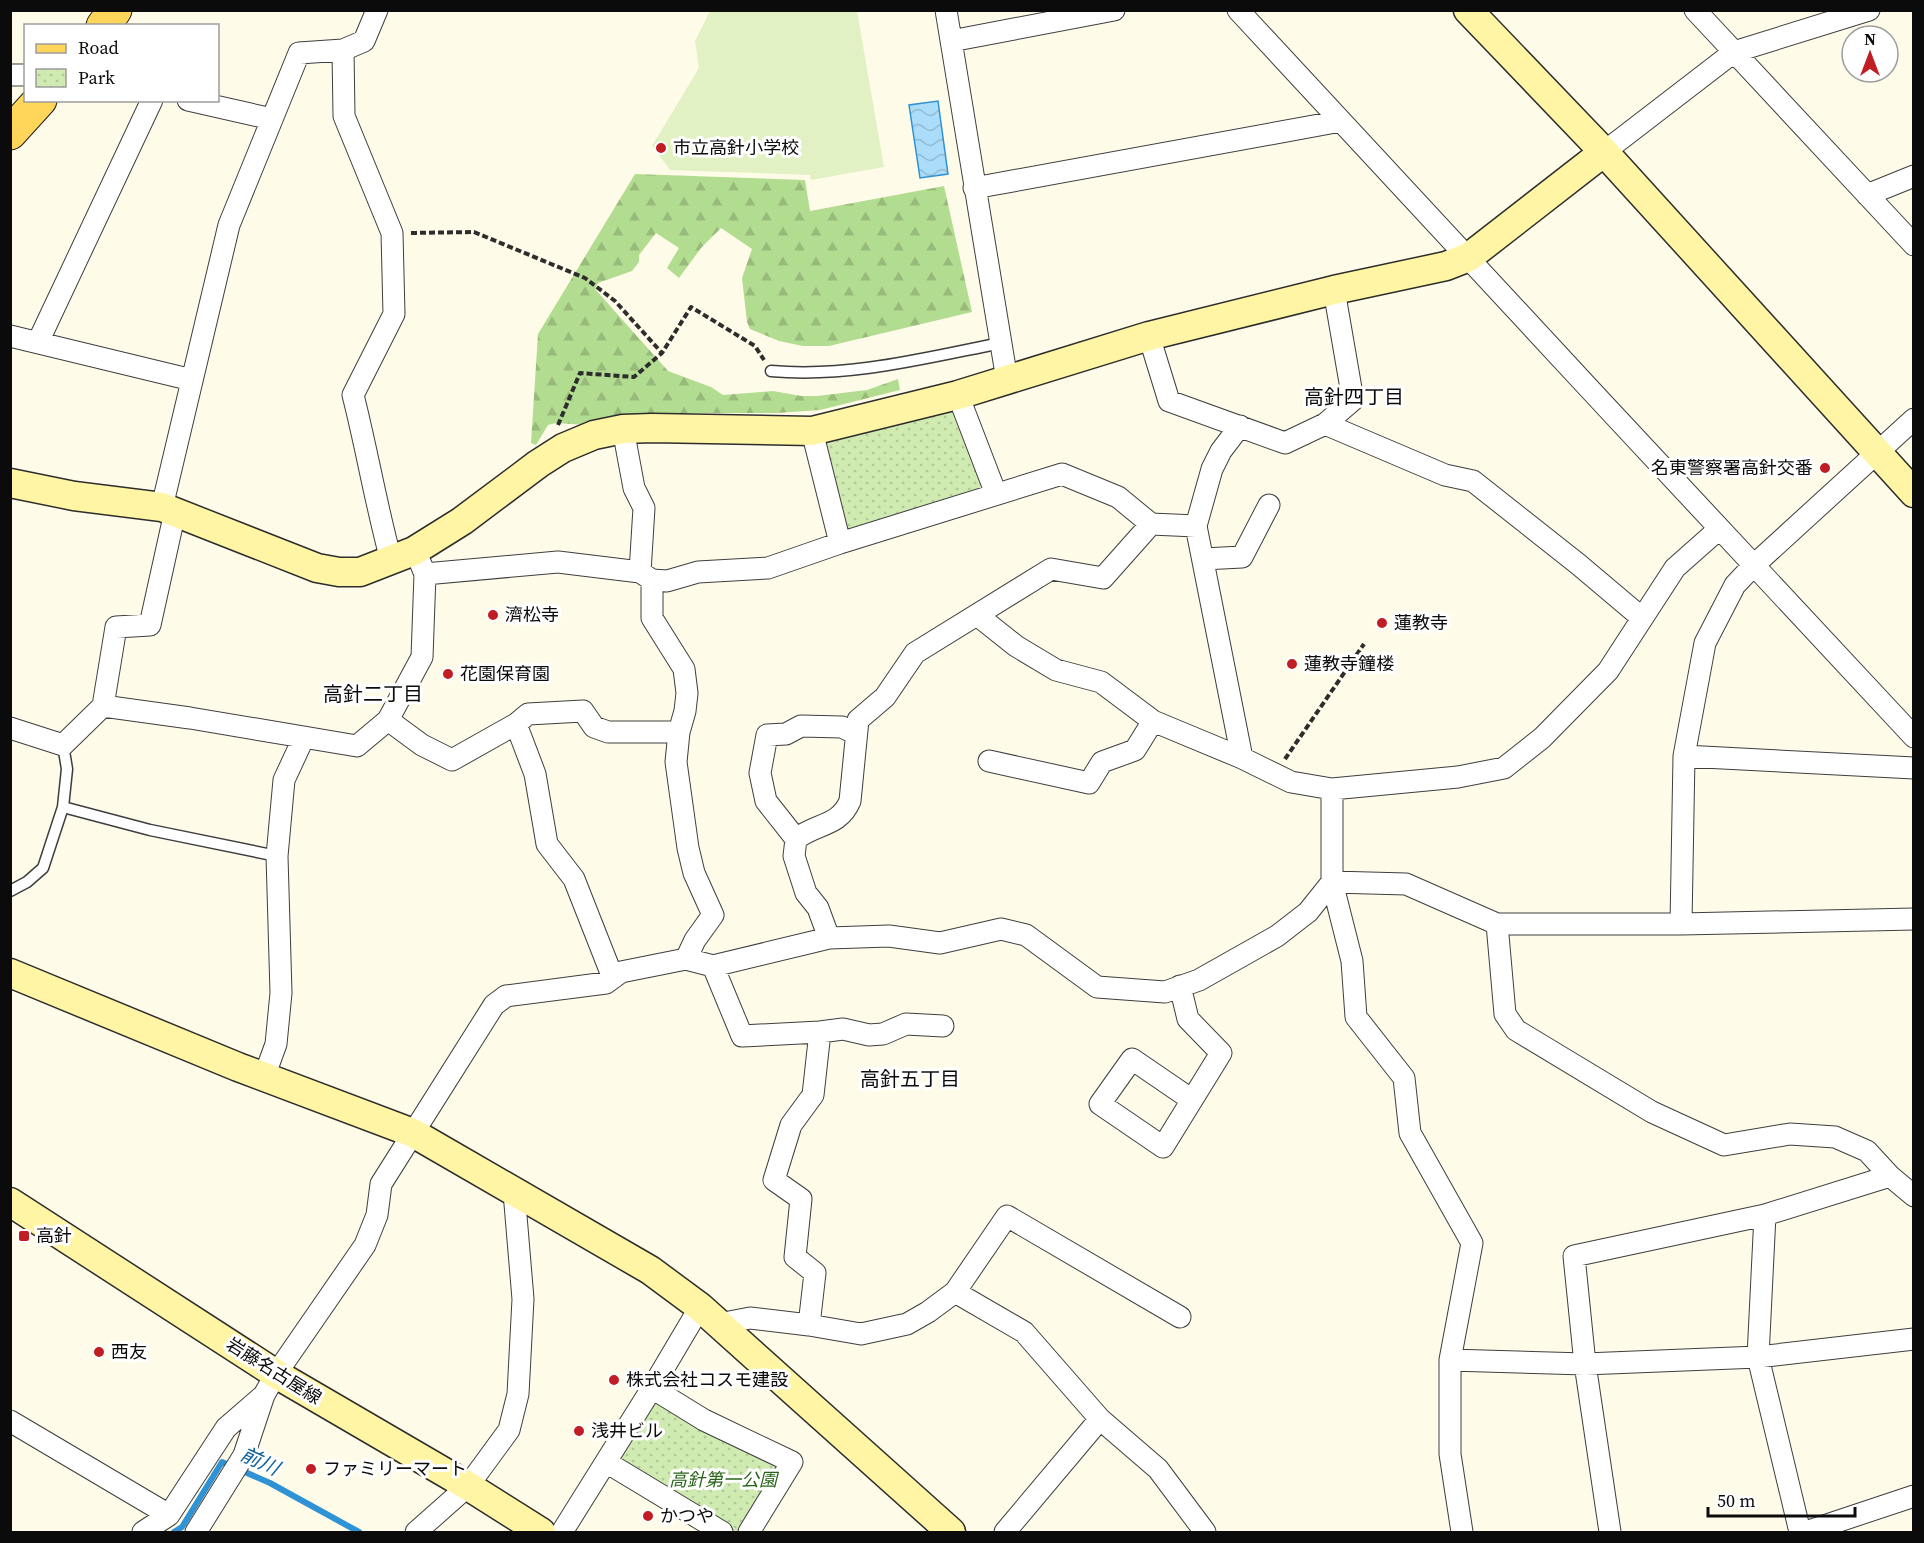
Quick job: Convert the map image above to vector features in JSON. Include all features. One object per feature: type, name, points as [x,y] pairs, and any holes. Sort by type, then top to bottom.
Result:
[{"type":"main road","points":[[104,24],[115,10]]},
{"type":"main road","points":[[10,133],[38,102]]},
{"type":"street","points":[[10,728],[63,745],[103,706],[116,627],[150,625],[192,380],[229,225],[299,53],[344,50],[364,41],[377,10]]},
{"type":"street","points":[[946,10],[1007,380]]},
{"type":"street","points":[[951,41],[1114,10]]},
{"type":"street","points":[[1238,10],[1914,737]]},
{"type":"street","points":[[1468,10],[1604,152],[1914,493]]},
{"type":"street","points":[[1695,10],[1914,245]]},
{"type":"street","points":[[410,562],[538,464],[563,448],[594,435],[623,429],[652,428],[812,431],[958,395],[1149,336],[1334,290],[1446,266],[1469,257],[1734,52],[1869,10]]},
{"type":"street","points":[[103,706],[357,746],[388,720],[422,657],[410,562],[377,508],[367,452],[353,395],[394,314],[392,233],[344,116],[344,50]]},
{"type":"street","points":[[38,342],[151,102]]},
{"type":"street","points":[[197,102],[272,119]]},
{"type":"street","points":[[974,188],[1341,121]]},
{"type":"street","points":[[1867,195],[1914,176]]},
{"type":"street","points":[[1149,336],[1169,401],[1285,443],[1325,424],[1353,400],[1334,290]]},
{"type":"street","points":[[10,336],[192,380]]},
{"type":"street","points":[[958,395],[996,494]]},
{"type":"street","points":[[1681,924],[1684,756],[1705,643],[1735,585],[1914,419]]},
{"type":"street","points":[[1325,424],[1445,475],[1473,482],[1578,564],[1642,618]]},
{"type":"street","points":[[1240,426],[1221,451],[1212,469],[1196,526],[1242,758]]},
{"type":"street","points":[[623,429],[634,488],[644,508],[646,576],[652,618],[684,669],[687,693],[686,711],[679,732],[676,762],[688,848],[694,873],[713,915],[695,940],[686,959]]},
{"type":"street","points":[[812,431],[840,543]]},
{"type":"street","points":[[10,483],[74,496],[169,510],[317,568],[339,572],[360,572],[410,562],[558,562],[668,581],[698,572],[768,568],[840,543],[1062,474],[1118,497],[1151,524],[1196,526]]},
{"type":"street","points":[[1203,559],[1242,557],[1269,505]]},
{"type":"street","points":[[829,938],[818,908],[806,893],[794,856],[796,839],[806,831],[837,820],[846,812],[850,801],[858,720],[885,697],[915,653],[1051,569],[1102,578],[1151,524]]},
{"type":"street","points":[[977,615],[1016,646],[1056,670],[1101,681],[1153,721],[1242,758],[1291,782],[1332,789],[1458,777],[1504,768],[1542,738],[1608,671],[1675,568],[1719,529]]},
{"type":"street","points":[[388,720],[422,745],[452,760],[516,724],[528,714],[583,711],[594,727],[608,732],[679,732]]},
{"type":"street","points":[[988,761],[1089,783],[1102,762],[1135,750],[1153,721]]},
{"type":"street","points":[[516,724],[535,774],[547,844],[574,879],[614,978]]},
{"type":"street","points":[[796,839],[766,801],[760,773],[767,735],[786,734],[801,726],[842,727],[856,734]]},
{"type":"street","points":[[264,1077],[276,1044],[280,993],[277,856],[284,780],[304,738]]},
{"type":"street","points":[[1684,756],[1914,768]]},
{"type":"street","points":[[1332,789],[1332,882],[1352,961],[1356,1017],[1404,1078],[1410,1133],[1472,1243],[1450,1360],[1450,1454],[1462,1533]]},
{"type":"street","points":[[1332,882],[1406,884],[1497,924],[1681,924],[1914,919]]},
{"type":"street","points":[[143,1533],[169,1515],[226,1428],[270,1384],[365,1245],[376,1215],[381,1184],[494,1005],[506,996],[606,983],[621,972],[686,959],[713,966],[829,938],[889,936],[940,944],[1001,929],[1026,935],[1097,987],[1165,992],[1199,980],[1277,936],[1308,912],[1332,882]]},
{"type":"street","points":[[1497,924],[1505,1014],[1515,1030],[1652,1112],[1724,1145],[1790,1134],[1835,1137],[1867,1151],[1890,1176],[1914,1196]]},
{"type":"street","points":[[713,966],[742,1036],[843,1029],[869,1035],[883,1034],[906,1024],[943,1026]]},
{"type":"street","points":[[13,981],[413,1133],[650,1270],[710,1316],[951,1533]]},
{"type":"street","points":[[1180,986],[1188,1019],[1221,1053],[1192,1100]]},
{"type":"street","points":[[809,1325],[815,1274],[795,1257],[801,1199],[774,1180],[791,1125],[813,1095],[820,1032]]},
{"type":"street","points":[[1610,1533],[1586,1364],[1574,1256],[1765,1215],[1890,1176]]},
{"type":"street","points":[[416,1533],[468,1486],[509,1430],[518,1394],[523,1299],[514,1192]]},
{"type":"street","name":"岩藤名古屋線","points":[[10,1202],[270,1384],[468,1486],[541,1533]]},
{"type":"street","points":[[1765,1215],[1758,1357],[1800,1533]]},
{"type":"street","points":[[710,1316],[809,1325],[861,1334],[907,1324],[955,1292],[1007,1216],[1180,1317]]},
{"type":"street","points":[[955,1292],[1024,1332],[1100,1419],[1158,1469],[1205,1533]]},
{"type":"street","points":[[562,1533],[652,1388],[710,1316]]},
{"type":"street","points":[[1450,1360],[1586,1364],[1758,1357],[1914,1338]]},
{"type":"street","points":[[196,1533],[244,1455],[270,1384]]},
{"type":"street","points":[[652,1388],[704,1420],[792,1462],[749,1533]]},
{"type":"street","points":[[1005,1533],[1100,1419]]},
{"type":"street","points":[[10,1421],[169,1515]]},
{"type":"street","points":[[606,1462],[722,1533]]},
{"type":"street","points":[[1806,1533],[1914,1496]]},
{"type":"lane","points":[[771,371],[802,374],[860,370],[1001,343]]},
{"type":"lane","points":[[10,891],[27,882],[43,868],[63,807],[67,769],[63,745]]},
{"type":"lane","points":[[63,807],[150,831],[277,856]]},
{"type":"path","points":[[392,233],[474,232],[585,278],[615,301],[662,353]]},
{"type":"path","points":[[556,429],[580,374],[634,377],[662,353],[691,307],[755,346],[771,371]]},
{"type":"path","points":[[1274,774],[1364,644]]},
{"type":"green space","points":[[710,11],[857,11],[884,167],[811,180],[810,175],[670,170],[652,146],[699,68],[695,41]]},
{"type":"green space","points":[[635,174],[805,180],[810,211],[944,186],[972,312],[829,346],[803,346],[779,341],[750,329],[747,322],[742,278],[752,249],[721,228],[701,248],[679,278],[667,268],[679,248],[656,233],[639,255],[639,262],[632,271],[598,283],[595,289],[668,371],[711,387],[723,395],[773,391],[801,396],[817,396],[867,390],[898,379],[900,390],[820,410],[777,413],[660,413],[606,418],[586,425],[556,423],[548,425],[536,445],[531,443],[538,334]]},
{"type":"green space","points":[[955,405],[983,487],[847,529],[823,439]]},
{"type":"green space","name":"高針第一公園","points":[[653,1402],[662,1402],[777,1462],[780,1470],[743,1532],[735,1532],[621,1465],[621,1455]]},
{"type":"water","points":[[938,101],[948,174],[920,178],[909,105]]},
{"type":"waterway","name":"前川","points":[[174,1532],[182,1527],[222,1462],[270,1483],[359,1532]]},
{"type":"place","name":"市立高針小学校","points":[[661,148]]},
{"type":"place","name":"名東警察署高針交番","points":[[1825,468]]},
{"type":"place","name":"濟松寺","points":[[493,615]]},
{"type":"place","name":"蓮教寺","points":[[1382,623]]},
{"type":"place","name":"蓮教寺鐘楼","points":[[1292,664]]},
{"type":"place","name":"花園保育園","points":[[448,674]]},
{"type":"place","name":"高針","points":[[24,1236]]},
{"type":"place","name":"西友","points":[[99,1352]]},
{"type":"place","name":"株式会社コスモ建設","points":[[614,1380]]},
{"type":"place","name":"浅井ビル","points":[[579,1431]]},
{"type":"place","name":"ファミリーマート","points":[[311,1469]]},
{"type":"place","name":"かつや","points":[[648,1516]]},
{"type":"district","name":"高針四丁目","points":[[1354,397]]},
{"type":"district","name":"高針二丁目","points":[[373,694]]},
{"type":"district","name":"高針五丁目","points":[[910,1079]]}]
